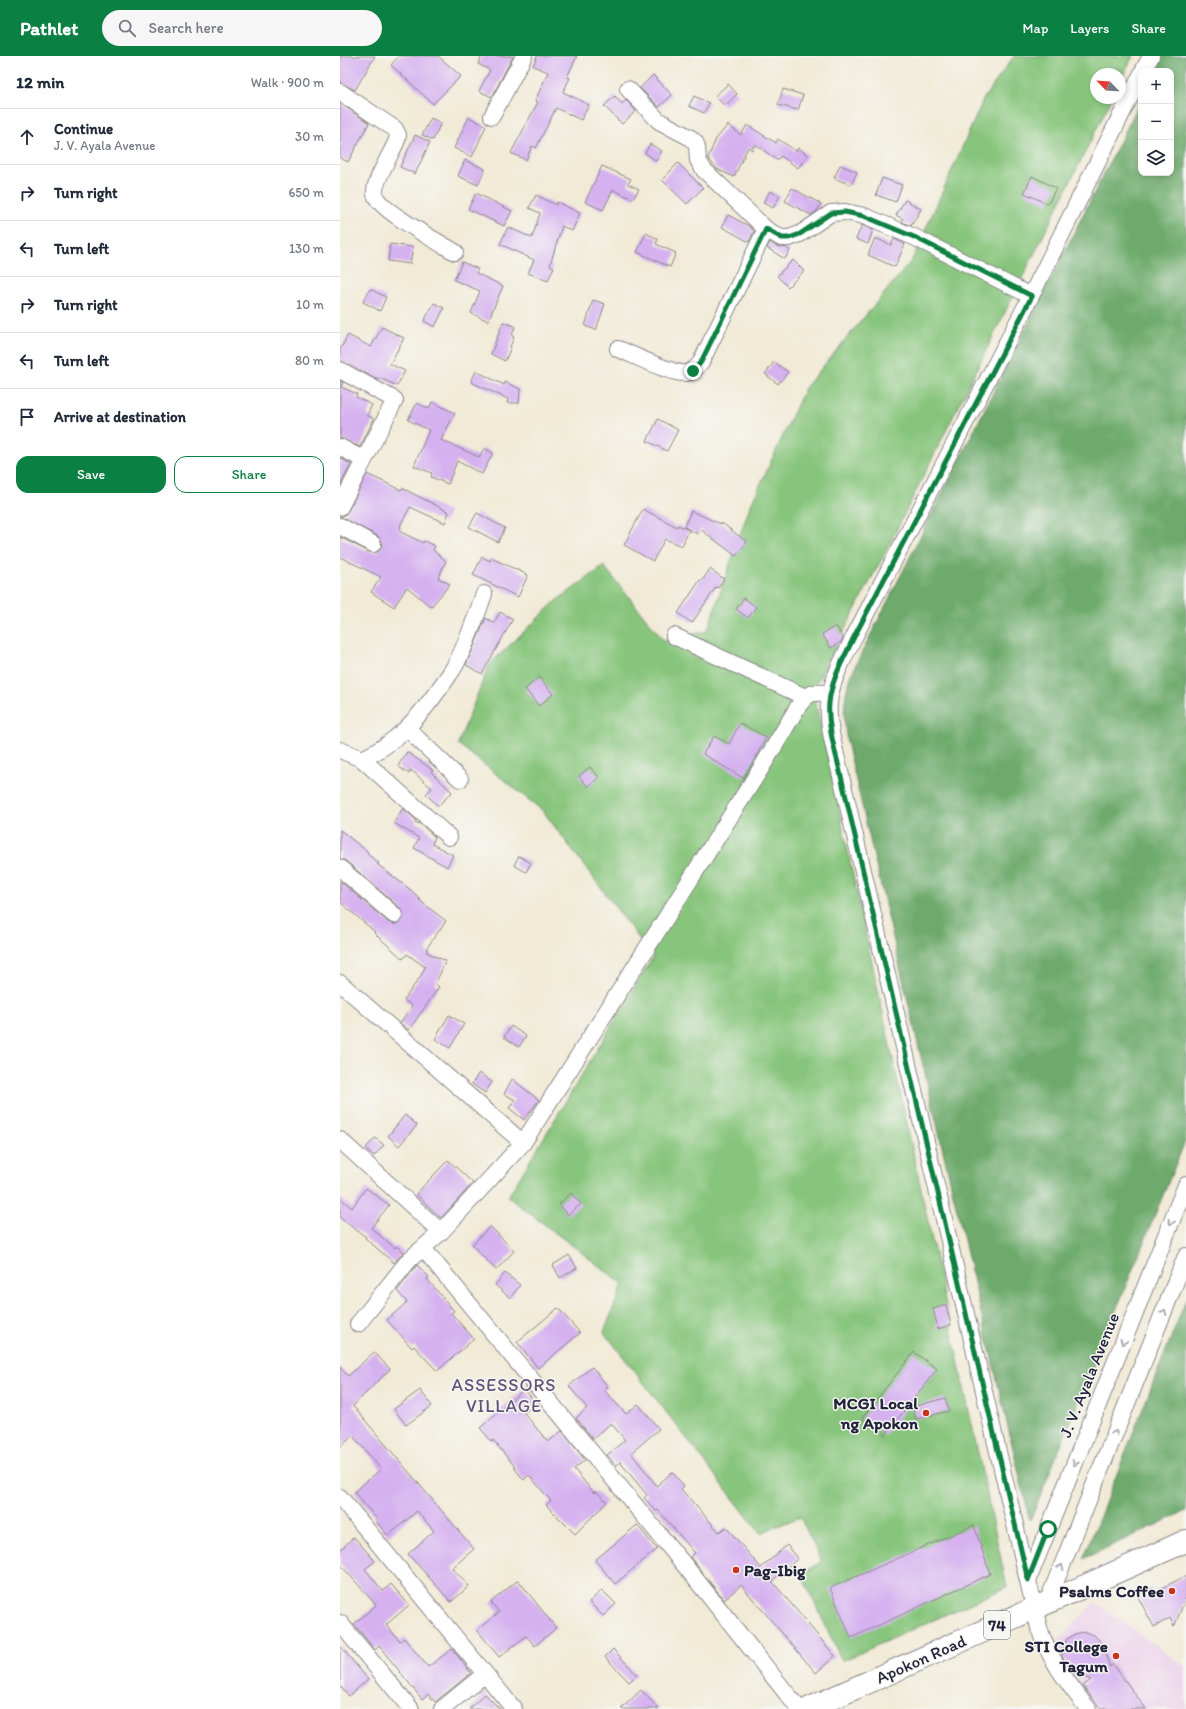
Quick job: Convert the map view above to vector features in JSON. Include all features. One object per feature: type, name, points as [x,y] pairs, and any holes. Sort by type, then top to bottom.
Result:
[{"type":"highway","name":"Apokon Road","points":[[808,1709],[1186,1541]]},
{"type":"street","points":[[492,116],[524,56]]},
{"type":"street","points":[[1144,68],[1150,56]]},
{"type":"street","points":[[1088,1709],[1051,1658],[1044,1643],[1041,1606],[1028,1580],[841,776],[831,731],[829,704],[830,694],[843,660],[854,637],[1032,296],[1138,81]]},
{"type":"street","points":[[628,89],[659,121],[689,137],[695,142],[698,160],[704,170],[766,229],[782,238],[789,238],[800,234],[831,213],[845,212],[864,216],[914,237],[1032,296]]},
{"type":"street","points":[[340,92],[395,129],[398,135],[376,186],[375,195],[379,202],[390,212],[455,252]]},
{"type":"street","points":[[618,349],[675,372],[686,373],[693,371],[701,362],[766,229]]},
{"type":"street","points":[[340,370],[396,400],[340,506]]},
{"type":"street","points":[[340,447],[364,460]]},
{"type":"street","points":[[340,526],[373,544]]},
{"type":"street","points":[[362,759],[376,753],[408,728],[433,697],[457,663],[472,628],[484,594]]},
{"type":"street","points":[[674,636],[805,697]]},
{"type":"street","points":[[358,1324],[410,1260],[441,1232],[523,1143],[805,697],[812,693],[818,692],[830,694]]},
{"type":"street","points":[[408,728],[416,738],[460,780]]},
{"type":"street","points":[[340,750],[362,759],[449,837]]},
{"type":"street","points":[[340,868],[394,915]]},
{"type":"street","points":[[340,983],[523,1143]]},
{"type":"street","points":[[340,1140],[441,1232]]},
{"type":"street","name":"J. V. Ayala Avenue","points":[[1028,1580],[1186,1185]]},
{"type":"street","points":[[423,1248],[686,1568],[799,1709]]},
{"type":"street","points":[[1041,1606],[1186,1256]]},
{"type":"street","points":[[340,1497],[514,1709]]},
{"type":"street","points":[[340,1623],[411,1709]]},
{"type":"street","points":[[442,1709],[485,1674]]},
{"type":"shaded area","name":"STI College Tagum","points":[[1095,1602],[1186,1667],[1186,1709],[1096,1709],[1055,1645]]},
{"type":"green space","points":[[1014,56],[1133,56],[1126,69],[1126,68],[1090,68],[1090,104],[1109,104],[889,545],[813,690],[1007,1587],[842,1661],[801,1574],[822,1562],[800,1517],[760,1533],[604,1332],[623,1284],[508,1197],[653,957],[543,811],[458,744],[489,665],[556,601],[604,566],[664,641],[707,631],[749,509],[805,388],[912,260],[984,98]]},
{"type":"green space","points":[[1163,56],[1186,56],[1186,1139],[1030,1521],[847,742],[844,710],[846,692],[857,662],[1138,106],[1138,176],[1174,176],[1174,68],[1157,68]]},
{"type":"green space","points":[[1186,1300],[1186,1511],[1083,1559]]},
{"type":"building","points":[[340,56],[375,56],[355,90],[340,83]]},
{"type":"building","points":[[399,56],[438,56],[461,76],[433,104],[391,65]]},
{"type":"building","points":[[482,56],[513,56],[492,97],[479,91],[490,70],[478,64]]},
{"type":"building","points":[[537,56],[577,56],[567,77],[570,78],[563,92],[589,105],[581,120],[556,108],[536,148],[532,146],[526,160],[511,153],[538,102],[535,101],[548,72],[533,66]]},
{"type":"building","points":[[653,75],[672,95],[659,107],[640,88]]},
{"type":"building","points":[[728,84],[737,94],[725,106],[715,96]]},
{"type":"building","points":[[783,89],[803,95],[798,110],[778,105]]},
{"type":"building","points":[[615,96],[622,104],[626,100],[636,111],[622,124],[604,106]]},
{"type":"building","points":[[694,96],[709,103],[704,113],[689,106]]},
{"type":"building","points":[[340,103],[369,123],[348,162],[340,158]]},
{"type":"building","points":[[469,117],[486,126],[472,157],[454,148]]},
{"type":"building","points":[[431,118],[441,123],[433,140],[422,135]]},
{"type":"building","points":[[728,125],[741,135],[747,125],[776,143],[778,139],[796,151],[798,148],[808,155],[798,168],[781,156],[777,160],[755,144],[752,150],[748,147],[734,177],[717,169],[708,158],[716,139]]},
{"type":"building","points":[[415,135],[430,142],[415,174],[400,167]]},
{"type":"building","points":[[650,144],[662,151],[656,161],[645,153]]},
{"type":"building","points":[[465,160],[485,169],[478,185],[458,176]]},
{"type":"building","points":[[678,163],[703,188],[687,204],[662,180]]},
{"type":"building","points":[[840,165],[857,172],[851,185],[834,178]]},
{"type":"building","points":[[602,166],[631,179],[628,184],[639,189],[633,199],[613,190],[603,210],[585,202]]},
{"type":"building","points":[[1032,176],[1056,188],[1048,204],[1024,193]]},
{"type":"building","points":[[882,178],[902,185],[896,202],[876,195]]},
{"type":"building","points":[[792,188],[821,204],[817,211],[811,215],[785,201]]},
{"type":"building","points":[[770,191],[780,196],[773,208],[763,203]]},
{"type":"building","points":[[476,193],[512,211],[504,226],[468,209]]},
{"type":"building","points":[[536,195],[556,205],[557,202],[580,213],[572,231],[562,226],[550,265],[554,267],[548,281],[528,273],[534,260],[500,244],[508,227],[532,238],[540,213],[529,208]]},
{"type":"building","points":[[905,200],[921,209],[911,226],[902,222],[903,219],[896,215]]},
{"type":"building","points":[[728,215],[749,226],[754,231],[749,242],[722,227]]},
{"type":"building","points":[[862,225],[873,230],[868,244],[856,239]]},
{"type":"building","points":[[646,233],[658,239],[656,244],[676,253],[670,267],[637,252]]},
{"type":"building","points":[[875,238],[891,245],[894,239],[905,244],[895,267],[868,255]]},
{"type":"building","points":[[770,242],[776,246],[790,250],[785,259],[767,248]]},
{"type":"building","points":[[390,244],[413,247],[410,264],[388,261]]},
{"type":"building","points":[[793,260],[804,271],[788,287],[777,276]]},
{"type":"building","points":[[462,262],[478,269],[476,273],[503,286],[488,321],[471,313],[480,291],[454,280]]},
{"type":"building","points":[[370,289],[386,297],[380,311],[363,302]]},
{"type":"building","points":[[593,300],[605,304],[596,330],[585,326]]},
{"type":"building","points":[[434,303],[444,308],[435,327],[424,321]]},
{"type":"building","points":[[503,322],[515,326],[512,336],[514,337],[505,361],[491,354]]},
{"type":"building","points":[[382,327],[404,338],[390,364],[405,371],[397,386],[380,378],[379,380],[340,361],[340,350],[348,335],[371,347]]},
{"type":"building","points":[[774,362],[788,372],[778,384],[765,374]]},
{"type":"building","points":[[476,371],[504,385],[505,382],[520,389],[519,403],[507,403],[508,399],[471,382]]},
{"type":"building","points":[[340,381],[343,382],[341,387],[357,394],[356,397],[372,405],[367,415],[374,419],[360,447],[340,438]]},
{"type":"building","points":[[432,402],[455,413],[441,440],[479,457],[484,448],[493,453],[482,474],[457,461],[448,484],[431,477],[432,473],[414,466],[429,430],[408,420],[417,403],[429,409]]},
{"type":"building","points":[[658,419],[678,430],[667,451],[647,441]]},
{"type":"building","points":[[340,458],[351,464],[340,486]]},
{"type":"building","points":[[367,474],[401,490],[402,488],[449,512],[445,523],[410,507],[399,531],[423,543],[424,541],[435,546],[433,550],[446,561],[438,578],[450,584],[431,607],[407,587],[394,607],[371,592],[381,577],[340,557],[340,537],[369,552],[378,552],[381,548],[382,543],[378,536],[340,517],[345,515],[348,511]]},
{"type":"building","points":[[643,509],[677,527],[678,525],[689,530],[682,546],[665,539],[653,561],[624,545]]},
{"type":"building","points":[[691,511],[721,524],[722,523],[747,542],[736,556],[700,529],[698,534],[684,527]]},
{"type":"building","points":[[477,513],[505,528],[498,542],[469,527]]},
{"type":"building","points":[[482,557],[490,561],[491,558],[528,575],[518,597],[473,575]]},
{"type":"building","points":[[710,569],[724,579],[718,588],[716,587],[692,623],[678,613],[700,580],[702,581]]},
{"type":"building","points":[[744,598],[756,607],[748,618],[736,609]]},
{"type":"building","points":[[500,612],[513,619],[482,674],[466,665],[486,618],[494,623]]},
{"type":"building","points":[[836,626],[843,637],[841,642],[831,648],[822,634]]},
{"type":"building","points":[[539,677],[553,694],[539,706],[525,689]]},
{"type":"building","points":[[740,723],[766,737],[743,778],[703,754],[714,736],[729,744]]},
{"type":"building","points":[[407,752],[433,770],[431,772],[452,792],[438,806],[426,794],[432,788],[411,770],[409,774],[398,766]]},
{"type":"building","points":[[590,767],[599,777],[588,787],[579,776]]},
{"type":"building","points":[[403,808],[416,820],[415,822],[422,825],[435,837],[432,844],[453,855],[447,867],[414,848],[419,838],[394,823]]},
{"type":"building","points":[[340,830],[368,852],[367,854],[379,863],[377,864],[412,891],[420,899],[419,900],[446,921],[426,949],[428,950],[426,952],[446,961],[435,984],[439,987],[409,1030],[400,1023],[412,1006],[404,1000],[425,967],[407,954],[403,959],[374,933],[375,932],[340,902],[340,881],[388,922],[397,924],[403,917],[403,912],[400,908],[346,861],[340,859]]},
{"type":"building","points":[[519,856],[531,863],[526,872],[514,865]]},
{"type":"building","points":[[449,1015],[464,1024],[450,1048],[435,1039]]},
{"type":"building","points":[[511,1026],[526,1036],[519,1047],[504,1037]]},
{"type":"building","points":[[479,1073],[492,1082],[485,1093],[472,1084]]},
{"type":"building","points":[[512,1079],[539,1100],[524,1120],[509,1108],[515,1100],[504,1094]]},
{"type":"building","points":[[405,1115],[417,1125],[399,1146],[388,1136]]},
{"type":"building","points":[[375,1138],[384,1145],[374,1156],[366,1148]]},
{"type":"building","points":[[448,1160],[473,1183],[441,1218],[416,1194]]},
{"type":"building","points":[[366,1188],[389,1205],[371,1228],[395,1248],[396,1246],[404,1252],[394,1263],[365,1238],[366,1237],[340,1218],[340,1198],[352,1208]]},
{"type":"building","points":[[571,1193],[581,1204],[568,1215],[559,1204]]},
{"type":"building","points":[[490,1226],[514,1251],[496,1270],[472,1245]]},
{"type":"building","points":[[569,1255],[577,1268],[560,1278],[553,1265]]},
{"type":"building","points":[[417,1265],[429,1277],[427,1279],[454,1311],[451,1313],[474,1339],[437,1371],[414,1346],[412,1348],[387,1320],[407,1302],[397,1291]]},
{"type":"building","points":[[505,1273],[520,1285],[510,1298],[495,1285]]},
{"type":"building","points":[[946,1305],[951,1325],[938,1329],[933,1309]]},
{"type":"building","points":[[558,1308],[580,1333],[538,1368],[517,1342]]},
{"type":"building","points":[[374,1352],[390,1369],[353,1406],[474,1549],[452,1568],[469,1586],[451,1602],[408,1554],[434,1531],[417,1511],[388,1536],[375,1520],[377,1519],[354,1492],[381,1469],[353,1436],[340,1447],[340,1367],[348,1376]]},
{"type":"building","points":[[914,1352],[937,1369],[885,1435],[862,1418]]},
{"type":"building","points":[[592,1367],[608,1387],[604,1390],[626,1414],[638,1404],[659,1429],[631,1453],[657,1486],[672,1472],[684,1486],[681,1489],[719,1532],[726,1527],[761,1568],[787,1545],[798,1558],[772,1581],[835,1656],[816,1673],[741,1585],[724,1600],[690,1557],[695,1553],[658,1510],[656,1511],[644,1498],[647,1495],[620,1462],[616,1466],[607,1455],[625,1440],[611,1423],[593,1439],[576,1418],[587,1408],[569,1386]]},
{"type":"building","points":[[524,1389],[536,1403],[524,1413],[548,1442],[562,1431],[585,1460],[574,1469],[594,1493],[596,1491],[607,1502],[575,1534],[546,1505],[551,1501],[529,1475],[524,1480],[493,1440],[492,1442],[480,1428]]},
{"type":"building","points":[[420,1390],[432,1406],[406,1425],[394,1409]]},
{"type":"building","points":[[945,1398],[949,1411],[916,1419],[912,1407]]},
{"type":"building","points":[[637,1525],[657,1549],[615,1584],[595,1560]]},
{"type":"building","points":[[974,1525],[990,1574],[851,1638],[830,1588]]},
{"type":"building","points":[[354,1537],[375,1561],[365,1569],[383,1591],[391,1584],[409,1605],[386,1625],[400,1641],[404,1638],[428,1667],[452,1649],[471,1673],[435,1702],[428,1694],[422,1699],[379,1646],[375,1650],[354,1624],[376,1605],[340,1564],[340,1550]]},
{"type":"building","points":[[1186,1576],[1186,1597],[1174,1627],[1170,1618],[1154,1627],[1137,1595],[1151,1588],[1153,1592]]},
{"type":"building","points":[[518,1580],[556,1628],[535,1646],[526,1636],[499,1657],[477,1630],[499,1612],[491,1602]]},
{"type":"building","points":[[602,1590],[616,1604],[603,1616],[589,1602]]},
{"type":"building","points":[[1085,1632],[1094,1635],[1101,1642],[1110,1667],[1113,1664],[1146,1709],[1101,1709],[1083,1686],[1091,1680],[1073,1673],[1062,1656],[1062,1651],[1067,1639],[1075,1634]]},
{"type":"building","points":[[340,1646],[368,1679],[349,1696],[340,1686]]},
{"type":"building","points":[[613,1649],[637,1675],[629,1682],[605,1657]]},
{"type":"building","points":[[641,1690],[659,1709],[621,1709]]},
{"type":"building","points":[[485,1694],[500,1709],[469,1709]]},
{"type":"place","name":"MCGI Local ng Apokon","points":[[926,1413]]},
{"type":"place","name":"Pag-Ibig","points":[[736,1570]]},
{"type":"place","name":"Psalms Coffee","points":[[1172,1591]]},
{"type":"place","name":"STI College Tagum","points":[[1116,1656]]},
{"type":"district","name":"ASSESSORS VILLAGE","points":[[504,1395]]},
{"type":"route","points":[[693,371],[701,362],[766,229],[782,238],[789,238],[800,234],[831,213],[845,212],[864,216],[891,226],[1032,296],[854,637],[834,680],[830,694],[829,713],[831,731],[841,776],[1028,1580],[1048,1529]]}]
